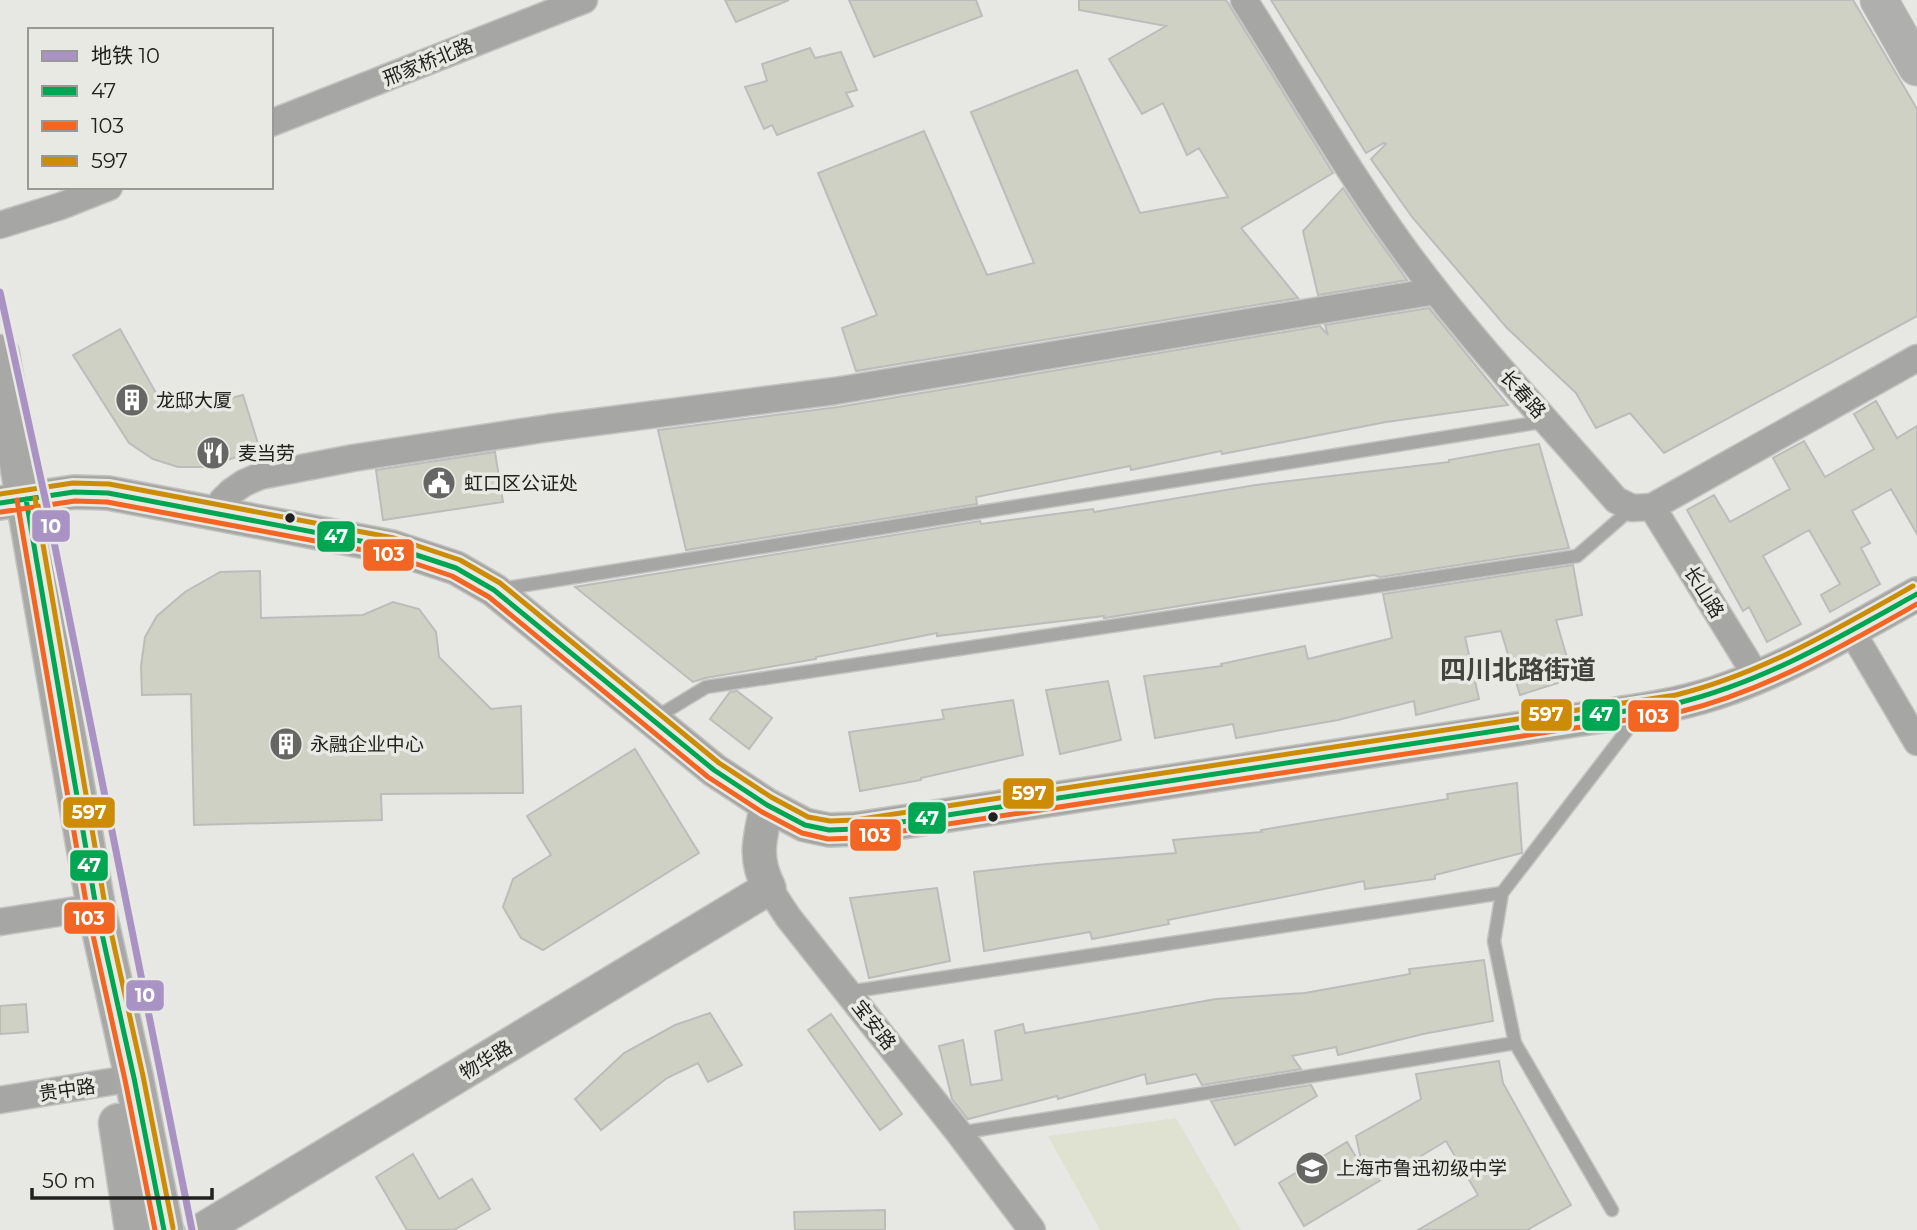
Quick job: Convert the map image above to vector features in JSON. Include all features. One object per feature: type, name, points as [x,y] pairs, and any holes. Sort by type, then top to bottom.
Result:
[{"type":"main road","points":[[1879,0],[1917,68]]},
{"type":"main road","points":[[0,354],[9,503],[123,1081],[164,1230]]},
{"type":"main road","points":[[123,1081],[134,1230]]},
{"type":"street","name":"邢家桥北路","points":[[273,122],[584,0]]},
{"type":"street","name":"长春路","points":[[1244,0],[1373,205],[1436,291],[1471,335],[1616,500],[1642,508]]},
{"type":"street","points":[[0,225],[104,189]]},
{"type":"street","points":[[216,513],[231,492],[260,476],[353,458],[549,428],[835,391],[1436,291]]},
{"type":"street","points":[[1642,508],[1917,358]]},
{"type":"street","points":[[9,503],[74,492],[108,493],[356,540],[416,554],[456,568],[494,590],[715,770],[767,806],[805,825],[829,830],[856,829],[1644,708],[1714,693],[1757,677],[1917,594]]},
{"type":"street","name":"长山路","points":[[1642,508],[1757,677]]},
{"type":"street","points":[[1851,630],[1917,742]]},
{"type":"street","name":"宝安路","points":[[767,806],[758,856],[762,875],[769,888],[788,917],[1032,1230]]},
{"type":"street","name":"物华路","points":[[202,1230],[769,888]]},
{"type":"street","points":[[0,922],[87,909]]},
{"type":"street","name":"贵中路","points":[[0,1100],[123,1081]]},
{"type":"lane","points":[[494,590],[1547,421]]},
{"type":"lane","points":[[652,720],[706,687],[1577,556],[1642,508]]},
{"type":"lane","points":[[1612,1210],[1515,1043],[1494,941],[1502,892],[1644,708]]},
{"type":"lane","points":[[848,992],[1502,892]]},
{"type":"lane","points":[[959,1133],[1515,1043]]},
{"type":"green space","points":[[1176,1118],[1241,1230],[1100,1230],[1048,1136]]},
{"type":"building","points":[[725,0],[789,0],[736,22]]},
{"type":"building","points":[[849,0],[976,0],[982,16],[874,57]]},
{"type":"building","points":[[1079,0],[1226,0],[1333,173],[1241,228],[1298,298],[856,371],[842,328],[877,315],[818,173],[924,131],[987,275],[1034,263],[971,112],[1077,70],[1140,213],[1228,197],[1199,148],[1187,155],[1163,103],[1142,114],[1109,59],[1166,26],[1079,10]]},
{"type":"building","points":[[1271,0],[1853,0],[1917,109],[1917,316],[1664,453],[1630,413],[1596,428],[1576,393],[1507,328],[1412,217],[1371,159],[1386,144],[1366,153]]},
{"type":"building","points":[[810,48],[815,58],[841,52],[857,90],[846,93],[853,106],[777,135],[772,125],[764,129],[745,87],[767,81],[762,64]]},
{"type":"building","points":[[1343,188],[1407,280],[1318,295],[1303,231]]},
{"type":"building","points":[[1429,308],[1508,405],[1386,422],[1131,470],[1130,466],[976,497],[977,504],[686,550],[658,430],[838,407],[1320,326],[1328,335],[1325,325]]},
{"type":"building","name":"龙邸大厦","points":[[120,329],[156,393],[168,405],[192,408],[243,395],[260,450],[204,467],[178,467],[153,459],[129,443],[73,355]]},
{"type":"building","points":[[1876,401],[1897,438],[1917,426],[1917,534],[1891,489],[1852,511],[1870,543],[1861,548],[1880,584],[1830,612],[1821,595],[1840,584],[1809,530],[1763,556],[1801,624],[1767,642],[1749,607],[1743,611],[1687,510],[1714,495],[1730,522],[1790,489],[1773,458],[1804,441],[1825,477],[1874,449],[1854,414]]},
{"type":"building","points":[[1539,444],[1569,548],[1380,577],[1374,575],[1104,618],[937,636],[937,633],[693,682],[575,587],[980,521],[981,524],[1093,509],[1094,512],[1256,485],[1449,462]]},
{"type":"building","name":"虹口区公证处","points":[[495,452],[503,502],[383,520],[376,470]]},
{"type":"building","points":[[1573,565],[1582,615],[1556,620],[1573,678],[1520,695],[1501,631],[1465,637],[1479,699],[1416,715],[1414,701],[1338,720],[1236,738],[1233,724],[1155,738],[1144,676],[1222,666],[1221,664],[1305,646],[1308,659],[1392,638],[1383,594]]},
{"type":"building","name":"永融企业中心","points":[[260,571],[261,618],[363,615],[393,602],[419,609],[436,632],[439,657],[491,709],[521,706],[523,793],[381,794],[382,820],[194,825],[191,694],[142,695],[141,666],[145,637],[157,616],[185,592],[220,572]]},
{"type":"building","points":[[1108,681],[1121,740],[1060,754],[1046,690]]},
{"type":"building","points":[[737,691],[772,718],[749,749],[710,719],[730,692]]},
{"type":"building","points":[[1013,700],[1023,755],[921,780],[860,791],[849,732],[944,719],[942,710]]},
{"type":"building","points":[[635,749],[699,853],[543,950],[521,938],[503,907],[513,879],[551,855],[527,816]]},
{"type":"building","points":[[1517,783],[1522,853],[1435,875],[1435,879],[1365,889],[1364,881],[1168,920],[1169,924],[1092,939],[1090,932],[984,951],[974,872],[1176,853],[1173,840],[1262,832],[1261,830],[1448,799],[1447,794]]},
{"type":"building","points":[[937,888],[950,961],[869,978],[850,898]]},
{"type":"building","points":[[1484,960],[1493,1021],[1423,1034],[1338,1055],[1336,1047],[1292,1056],[1301,1069],[1202,1085],[1196,1074],[1147,1084],[1145,1074],[1058,1099],[1057,1096],[968,1119],[952,1099],[939,1046],[963,1040],[971,1085],[1002,1080],[995,1031],[1023,1024],[1025,1033],[1216,999],[1305,993],[1410,974],[1409,969]]},
{"type":"building","points":[[26,1004],[28,1032],[0,1034],[0,1006]]},
{"type":"building","points":[[710,1013],[742,1065],[708,1082],[698,1063],[667,1078],[601,1130],[575,1099],[624,1053],[675,1025]]},
{"type":"building","points":[[831,1014],[902,1114],[880,1130],[808,1030]]},
{"type":"building","points":[[1499,1061],[1503,1083],[1571,1205],[1527,1230],[1418,1230],[1478,1195],[1446,1141],[1304,1226],[1279,1183],[1347,1142],[1363,1169],[1356,1136],[1421,1099],[1416,1074]]},
{"type":"building","points":[[1311,1085],[1317,1096],[1235,1145],[1211,1101]]},
{"type":"building","points":[[413,1154],[439,1199],[472,1179],[490,1209],[454,1230],[407,1230],[376,1177]]},
{"type":"building","points":[[885,1210],[885,1230],[795,1230],[794,1212]]},
{"type":"metro line","name":"10","points":[[0,292],[47,507],[192,1230]]},
{"type":"transit line","name":"597","points":[[0,494],[73,483],[109,484],[394,538],[460,560],[500,583],[719,763],[808,817],[830,821],[855,820],[1676,695],[1768,663],[1913,586]]},
{"type":"transit line","name":"47","points":[[0,503],[74,492],[108,493],[392,547],[456,568],[494,590],[714,770],[767,805],[805,825],[829,830],[856,829],[1678,703],[1771,671],[1917,594]]},
{"type":"transit line","name":"597","points":[[35,498],[105,905],[173,1228]]},
{"type":"transit line","name":"47","points":[[26,499],[96,907],[164,1230]]},
{"type":"transit line","name":"103","points":[[17,500],[87,908],[155,1230]]},
{"type":"transit line","name":"103","points":[[1,512],[75,501],[107,502],[390,555],[452,576],[489,597],[708,777],[762,812],[802,833],[828,839],[857,838],[1679,712],[1772,680],[1831,652],[1917,604]]},
{"type":"place","name":"龙邸大厦","points":[[132,400]]},
{"type":"place","name":"麦当劳","points":[[213,453]]},
{"type":"place","name":"虹口区公证处","points":[[439,483]]},
{"type":"place","name":"永融企业中心","points":[[286,744]]},
{"type":"place","name":"上海市鲁迅初级中学","points":[[1312,1168]]},
{"type":"district","name":"四川北路街道","points":[[1518,670]]}]
